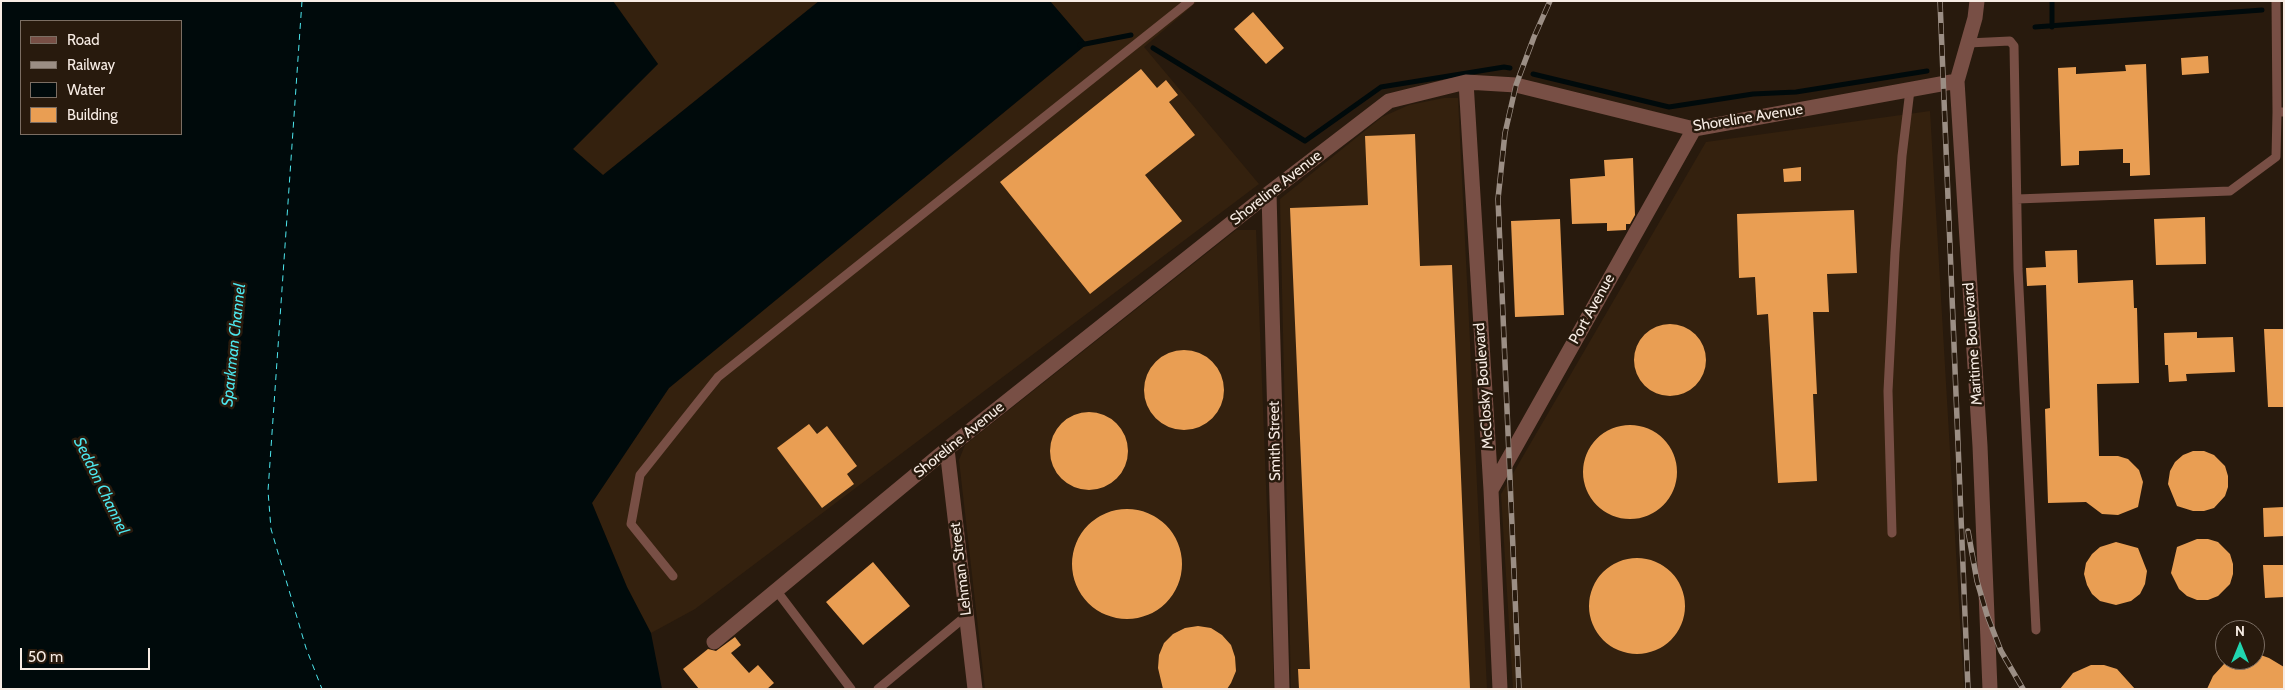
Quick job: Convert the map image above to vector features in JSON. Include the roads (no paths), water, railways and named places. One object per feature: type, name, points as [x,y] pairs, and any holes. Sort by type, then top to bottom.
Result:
[{"type":"street","name":"Maritime Boulevard","points":[[1977,1],[1975,18],[1957,81],[1980,446],[1990,689]]},
{"type":"street","name":"Shoreline Avenue","points":[[714,642],[947,449],[1269,193],[1389,101],[1466,82],[1516,85],[1694,129],[1957,81]]},
{"type":"street","name":"McClosky Boulevard","points":[[1466,82],[1491,490],[1500,689]]},
{"type":"street","name":"Port Avenue","points":[[1491,490],[1694,129]]},
{"type":"street","name":"Smith Street","points":[[1269,193],[1282,689]]},
{"type":"street","name":"Lehman Street","points":[[947,449],[975,689]]},
{"type":"lane","points":[[673,576],[631,524],[640,475],[718,377],[1190,1]]},
{"type":"lane","points":[[2017,199],[2230,191],[2280,158],[2276,1]]},
{"type":"lane","points":[[1968,43],[2010,41],[2014,46],[2018,269],[2036,630]]},
{"type":"lane","points":[[1892,532],[1888,391],[1902,156],[1910,90]]},
{"type":"lane","points":[[776,590],[851,689]]},
{"type":"lane","points":[[878,689],[966,616]]},
{"type":"water","points":[[1,1],[613,1],[658,64],[573,149],[603,175],[819,1],[1050,1],[1087,44],[669,388],[592,503],[627,587],[651,633],[662,689],[1,689]]},
{"type":"waterway","points":[[2052,1],[2052,27]]},
{"type":"waterway","points":[[2035,27],[2262,10]]},
{"type":"waterway","points":[[1080,45],[1131,35]]},
{"type":"waterway","points":[[1153,48],[1305,141],[1381,87],[1504,67],[1510,68]]},
{"type":"waterway","points":[[1533,74],[1669,107],[1753,94],[1796,92],[1927,71]]},
{"type":"railway","points":[[1519,689],[1498,199],[1505,133],[1516,85],[1550,1]]},
{"type":"railway","points":[[1940,1],[1968,689]]},
{"type":"railway","points":[[1968,531],[1977,581],[1987,615],[2001,651],[2023,689]]},
{"type":"water label","name":"Sparkman Channel","points":[[234,345]]},
{"type":"water label","name":"Seddon Channel","points":[[101,486]]}]
